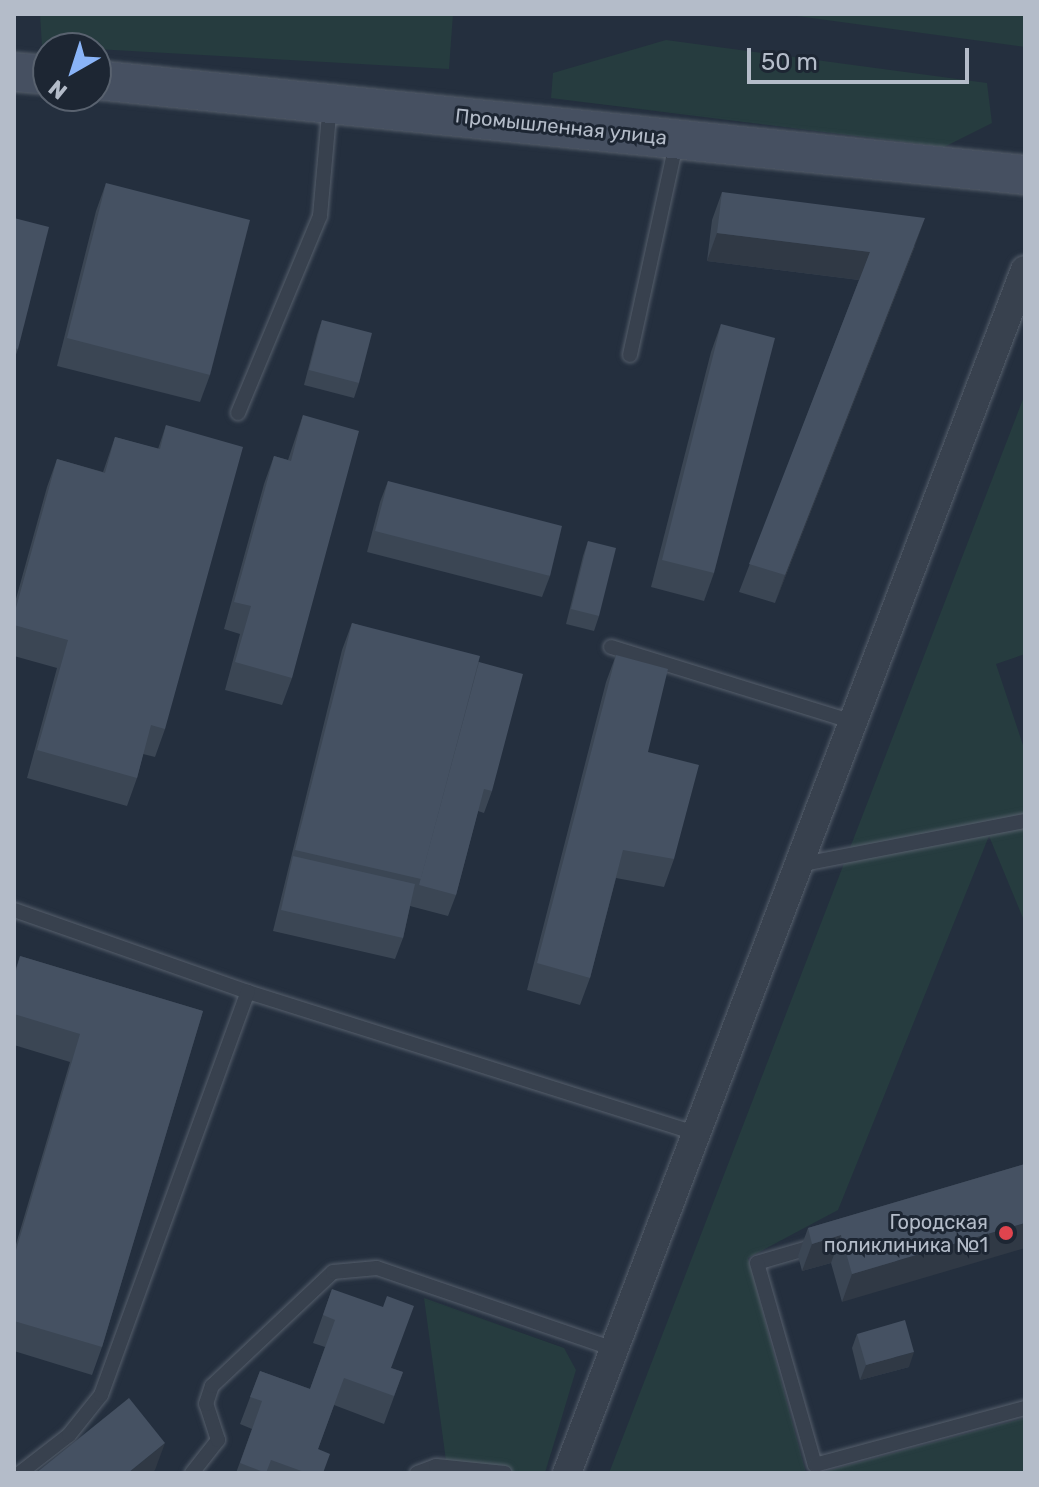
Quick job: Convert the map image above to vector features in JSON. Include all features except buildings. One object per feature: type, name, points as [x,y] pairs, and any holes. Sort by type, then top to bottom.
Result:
[{"type":"street","name":"Промышленная улица","points":[[112,82],[1025,175]]},
{"type":"street","points":[[567,1473],[1025,270]]},
{"type":"lane","points":[[238,413],[320,216],[330,103]]},
{"type":"lane","points":[[630,355],[677,139]]},
{"type":"lane","points":[[611,647],[853,722]]},
{"type":"lane","points":[[798,865],[1025,821]]},
{"type":"lane","points":[[14,910],[248,992],[694,1133]]},
{"type":"lane","points":[[20,1473],[69,1435],[101,1395],[248,992]]},
{"type":"lane","points":[[832,1241],[757,1263],[815,1465],[1025,1408]]},
{"type":"lane","points":[[192,1473],[218,1440],[206,1404],[212,1386],[333,1272],[377,1268],[613,1349]]},
{"type":"lane","points":[[417,1473],[436,1466],[505,1473]]},
{"type":"green space","points":[[40,14],[453,14],[449,69],[112,50],[112,32],[41,32]]},
{"type":"green space","points":[[782,14],[1025,14],[1025,47]]},
{"type":"green space","points":[[666,40],[987,83],[992,123],[944,147],[551,98],[553,73]]},
{"type":"green space","points":[[1025,394],[1025,654],[996,664],[1025,751],[1025,923],[989,836],[838,1210],[748,1258],[806,1473],[609,1473]]},
{"type":"green space","points":[[424,1298],[564,1348],[576,1370],[545,1473],[441,1473],[447,1468]]},
{"type":"green space","points":[[1025,1418],[1025,1473],[819,1473]]},
{"type":"place","name":"Городская поликлиника №1","points":[[1006,1233]]}]
